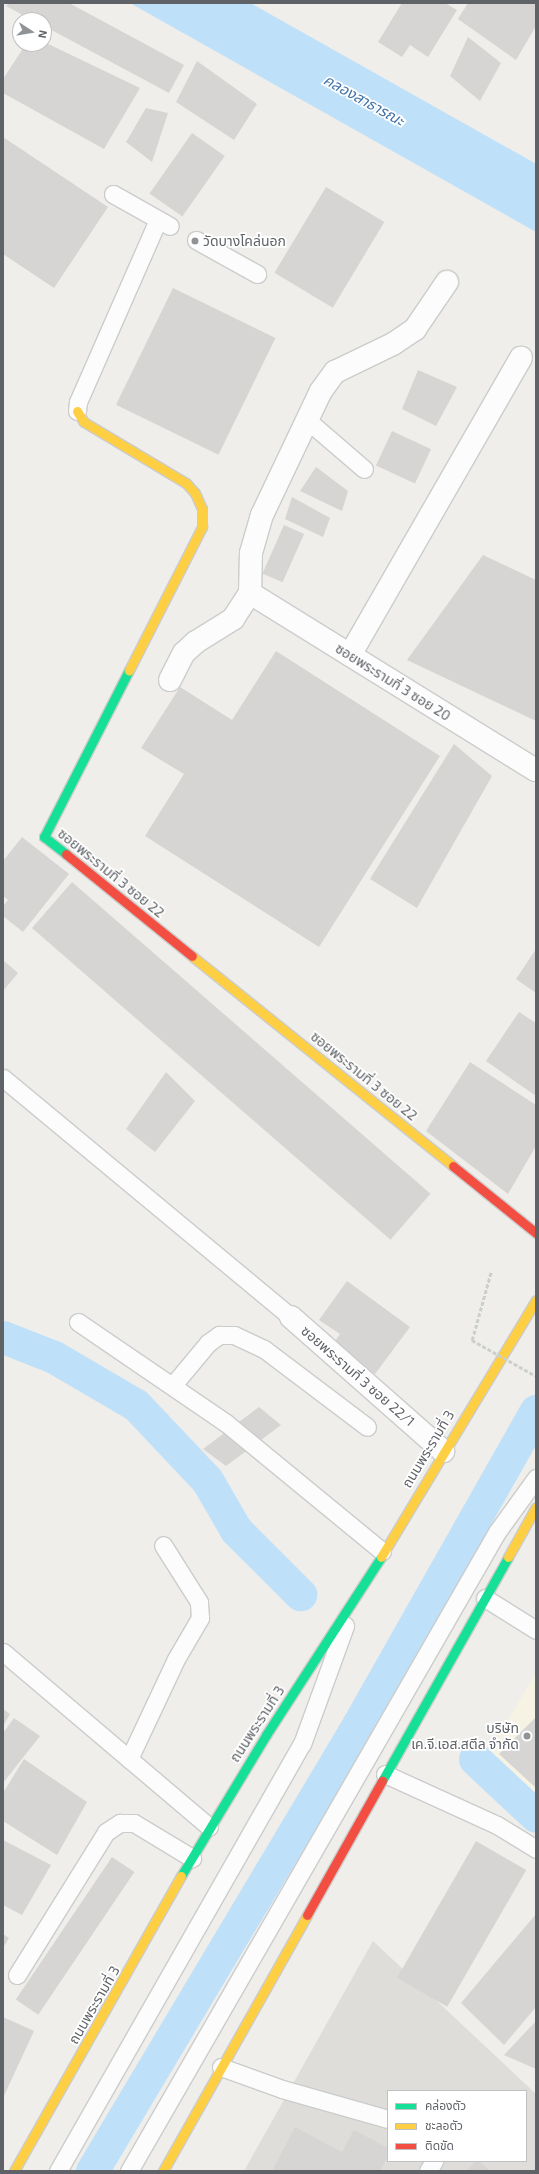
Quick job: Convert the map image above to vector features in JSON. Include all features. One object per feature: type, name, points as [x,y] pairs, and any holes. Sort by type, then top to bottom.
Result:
[{"type":"main road","name":"ซอยพระรามที่ 3 ซอย 22","points":[[77,411],[84,422],[186,483],[195,493],[202,509],[202,527],[44,837],[536,1233]]},
{"type":"main road","name":"ถนนพระรามที่ 3","points":[[14,2171],[209,1827],[266,1735],[354,1602],[382,1551],[536,1300]]},
{"type":"main road","points":[[163,2171],[536,1507]]},
{"type":"street","points":[[170,680],[184,654],[196,642],[233,619],[250,593],[251,553],[262,515],[321,391],[335,372],[393,344],[415,329],[447,282]]},
{"type":"street","points":[[350,655],[522,358]]},
{"type":"street","name":"ซอยพระรามที่ 3 ซอย 20","points":[[250,593],[536,770]]},
{"type":"street","name":"ซอยพระรามที่ 3 ซอย 22/1","points":[[291,1317],[443,1451]]},
{"type":"lane","points":[[77,411],[78,402],[164,223],[113,194]]},
{"type":"lane","points":[[196,240],[257,274]]},
{"type":"lane","points":[[306,420],[364,469]]},
{"type":"lane","points":[[3,1078],[291,1317]]},
{"type":"lane","points":[[78,1322],[173,1385],[226,1423],[382,1551]]},
{"type":"lane","points":[[173,1385],[213,1339],[218,1335],[234,1335],[264,1349],[367,1426]]},
{"type":"lane","points":[[129,2171],[497,1532],[536,1478]]},
{"type":"lane","points":[[129,1759],[176,1659],[200,1618],[199,1602],[162,1545]]},
{"type":"lane","points":[[485,1598],[536,1630]]},
{"type":"lane","points":[[58,2171],[302,1744],[354,1602]]},
{"type":"lane","points":[[3,1652],[209,1827]]},
{"type":"lane","points":[[385,1774],[497,1825],[536,1849]]},
{"type":"lane","points":[[17,1975],[106,1832],[120,1823],[134,1823],[192,1858]]},
{"type":"lane","points":[[221,2067],[282,2089],[387,2119]]},
{"type":"lane","points":[[428,2171],[433,2162]]},
{"type":"path","points":[[491,1272],[472,1340],[536,1376]]},
{"type":"shaded area","points":[[536,1673],[536,1804],[487,1756]]},
{"type":"shaded area","points":[[373,1941],[536,2094],[536,2171],[244,2171]]},
{"type":"water","points":[[130,3],[213,3],[536,215],[536,232]]},
{"type":"building","points":[[9,3],[69,3],[184,65],[169,93],[52,30],[52,12],[17,12],[6,6]]},
{"type":"building","points":[[402,3],[445,3],[457,10],[428,57],[410,45],[402,57],[378,42]]},
{"type":"building","points":[[468,3],[536,3],[536,26],[516,60],[458,19]]},
{"type":"building","points":[[468,37],[501,63],[480,101],[450,76]]},
{"type":"building","points":[[52,46],[140,88],[104,149],[3,93],[3,79],[21,52],[52,52]]},
{"type":"building","points":[[197,61],[257,104],[234,140],[176,102]]},
{"type":"building","points":[[146,108],[168,113],[152,162],[126,142]]},
{"type":"building","points":[[192,133],[225,156],[182,217],[150,194]]},
{"type":"building","points":[[3,137],[108,207],[54,288],[3,254]]},
{"type":"building","points":[[326,187],[384,222],[333,308],[274,273]]},
{"type":"building","points":[[173,288],[275,338],[218,455],[116,405]]},
{"type":"building","points":[[418,370],[457,387],[436,426],[402,409]]},
{"type":"building","points":[[392,431],[431,449],[415,484],[376,465]]},
{"type":"building","points":[[316,467],[348,491],[342,511],[300,491]]},
{"type":"building","points":[[292,497],[330,518],[323,537],[285,519]]},
{"type":"building","points":[[284,525],[304,534],[283,582],[262,573]]},
{"type":"building","points":[[483,555],[536,580],[536,721],[407,660]]},
{"type":"building","points":[[276,651],[440,756],[319,947],[145,836],[184,774],[141,748],[180,687],[232,720]]},
{"type":"building","points":[[454,744],[492,776],[417,908],[370,879]]},
{"type":"building","points":[[22,837],[69,874],[23,932],[3,916],[3,906],[8,900],[3,896],[3,861]]},
{"type":"building","points":[[72,882],[430,1194],[390,1240],[32,928]]},
{"type":"building","points":[[536,949],[536,993],[516,979]]},
{"type":"building","points":[[3,960],[18,973],[3,991]]},
{"type":"building","points":[[519,1012],[536,1023],[536,1096],[486,1061]]},
{"type":"building","points":[[470,1062],[536,1105],[536,1146],[508,1194],[426,1131]]},
{"type":"building","points":[[166,1072],[195,1101],[155,1152],[126,1129]]},
{"type":"building","points":[[347,1281],[410,1327],[375,1374],[333,1344],[340,1334],[319,1320]]},
{"type":"building","points":[[259,1407],[281,1425],[226,1466],[203,1449]]},
{"type":"building","points":[[3,1709],[10,1714],[3,1726]]},
{"type":"building","name":"บริษัท เค.จี.เอส.สตีล จำกัด","points":[[536,1717],[536,1788],[499,1754]]},
{"type":"building","points":[[14,1718],[40,1736],[3,1783],[3,1733]]},
{"type":"building","points":[[24,1759],[87,1802],[57,1855],[3,1821],[3,1793]]},
{"type":"building","points":[[3,1840],[51,1865],[22,1915],[3,1905]]},
{"type":"building","points":[[476,1841],[526,1870],[447,2007],[397,1978]]},
{"type":"building","points":[[112,1857],[134,1872],[38,2015],[16,2000]]},
{"type":"building","points":[[536,1914],[536,2007],[504,2045],[461,2003]]},
{"type":"building","points":[[3,1934],[9,1938],[3,1948]]},
{"type":"building","points":[[3,2017],[34,2031],[3,2098]]},
{"type":"building","points":[[536,2021],[536,2069],[504,2055]]},
{"type":"building","points":[[295,2127],[342,2152],[354,2130],[387,2147],[387,2158],[380,2171],[272,2171]]},
{"type":"building","points":[[474,2162],[480,2162],[490,2171],[467,2171]]},
{"type":"waterway","name":"คลองสาธารณะ","points":[[193,3],[536,196]]},
{"type":"waterway","points":[[3,1337],[54,1357],[136,1405],[207,1480],[236,1530],[300,1594]]},
{"type":"waterway","points":[[92,2171],[358,1725],[536,1411]]},
{"type":"waterway","points":[[475,1759],[536,1816]]},
{"type":"traffic: fast","points":[[66,854],[44,837],[129,670]]},
{"type":"traffic: fast","points":[[181,1876],[266,1735],[381,1557]]},
{"type":"traffic: fast","points":[[382,1781],[508,1557]]},
{"type":"traffic: slow","points":[[77,411],[84,422],[186,483],[195,493],[202,509],[202,527],[129,670]]},
{"type":"traffic: slow","points":[[192,956],[453,1166]]},
{"type":"traffic: slow","points":[[381,1557],[536,1300]]},
{"type":"traffic: slow","points":[[508,1557],[536,1507]]},
{"type":"traffic: slow","points":[[14,2171],[181,1876]]},
{"type":"traffic: slow","points":[[163,2171],[307,1915]]},
{"type":"traffic: jam","points":[[66,854],[192,956]]},
{"type":"traffic: jam","points":[[453,1166],[536,1233]]},
{"type":"traffic: jam","points":[[307,1915],[382,1781]]},
{"type":"place","name":"วัดบางโคล่นอก","points":[[195,241]]},
{"type":"place","name":"บริษัท เค.จี.เอส.สตีล จำกัด","points":[[527,1736]]}]
